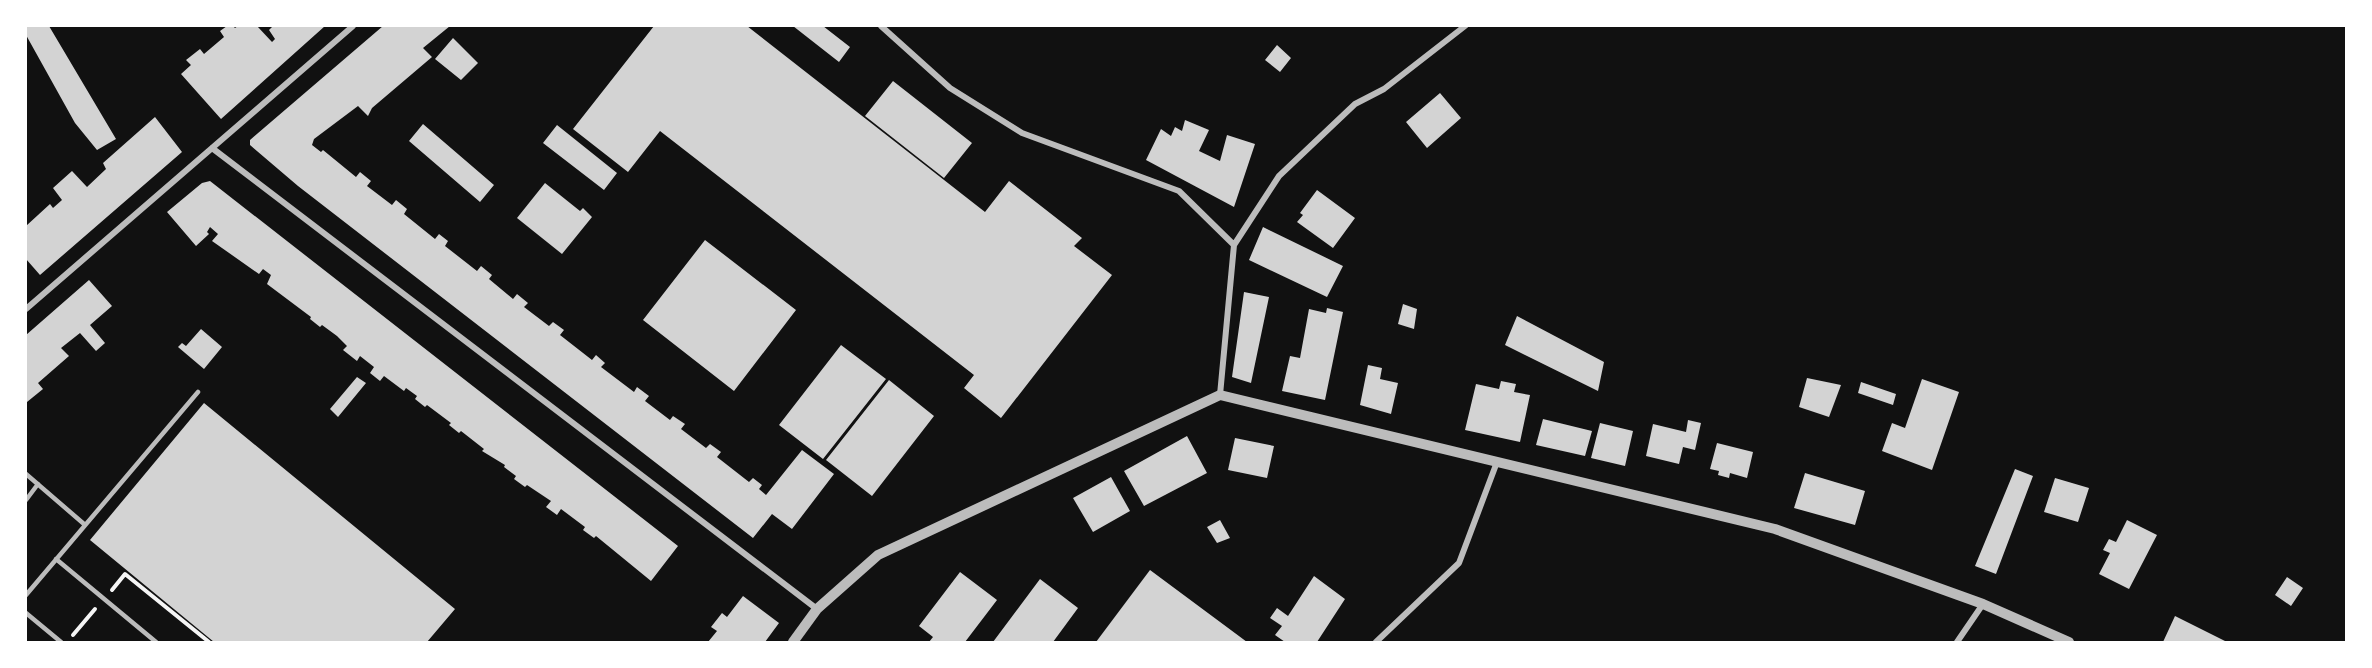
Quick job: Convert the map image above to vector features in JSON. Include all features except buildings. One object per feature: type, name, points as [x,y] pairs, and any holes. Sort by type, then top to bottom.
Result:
[{"type":"street","points":[[26,309],[353,26]]},
{"type":"street","points":[[881,26],[950,88],[1022,133],[1179,191],[1234,245]]},
{"type":"street","points":[[1220,395],[1234,245],[1279,176],[1355,104],[1384,89],[1465,26]]},
{"type":"street","points":[[212,148],[817,609]]},
{"type":"street","points":[[794,642],[817,609],[878,555],[1220,395],[1775,529],[1983,604],[2069,642]]},
{"type":"street","points":[[1376,642],[1459,563],[1497,462]]},
{"type":"street","points":[[1957,642],[1983,604]]},
{"type":"lane","points":[[26,596],[84,524],[198,392]]},
{"type":"lane","points":[[26,474],[84,524]]},
{"type":"lane","points":[[26,500],[38,484]]},
{"type":"lane","points":[[56,559],[156,642]]},
{"type":"lane","points":[[26,613],[61,642]]}]
